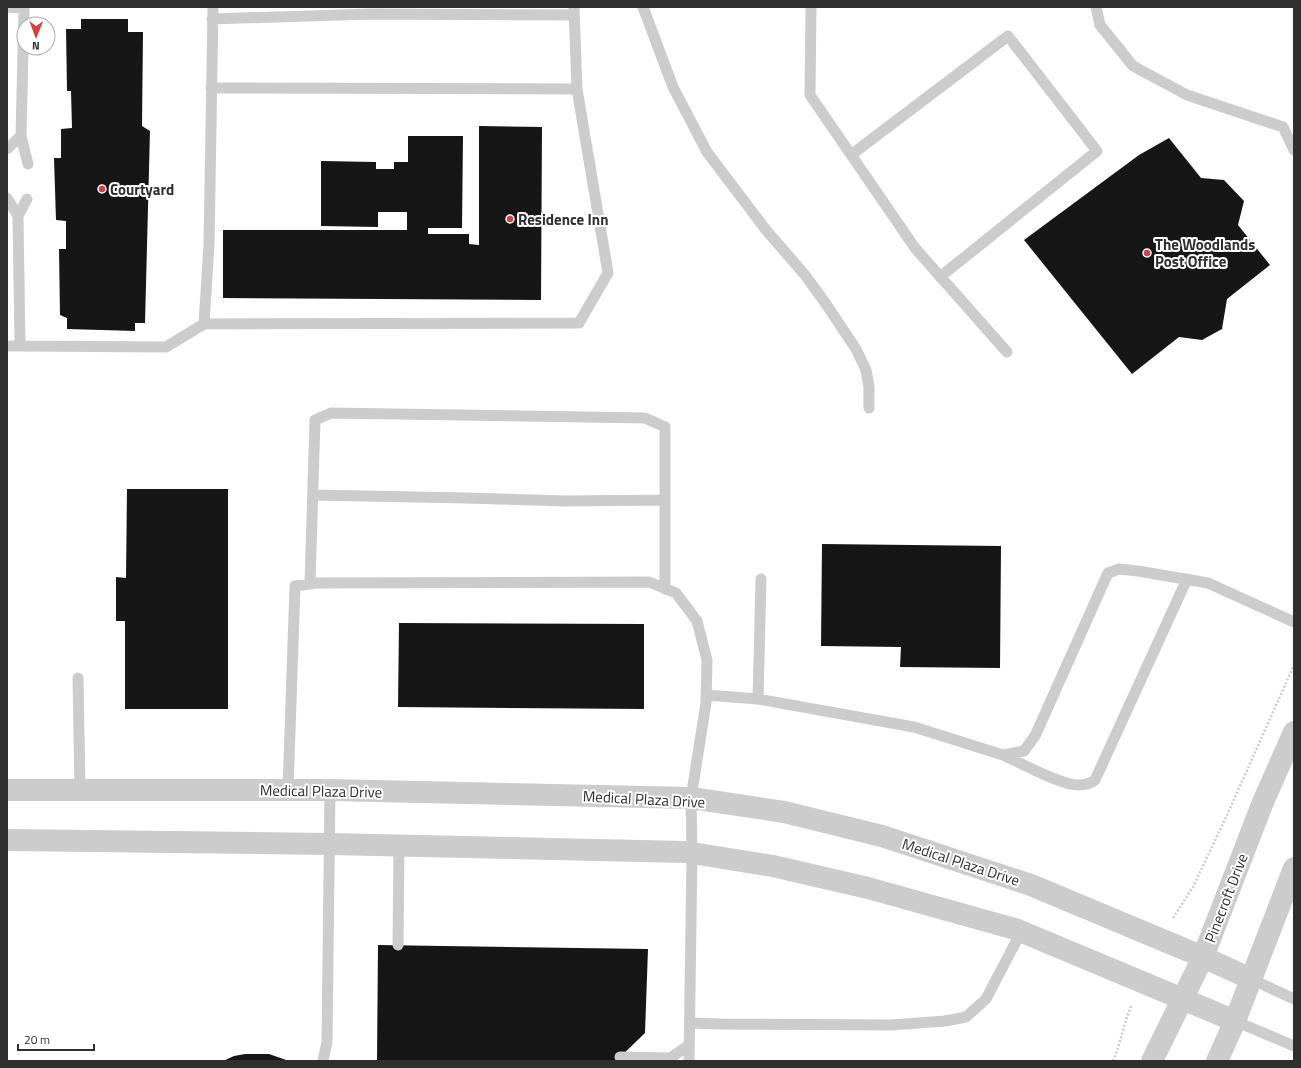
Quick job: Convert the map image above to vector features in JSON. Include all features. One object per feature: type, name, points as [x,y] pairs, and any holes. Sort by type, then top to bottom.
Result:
[{"type":"street","name":"Pinecroft Drive","points":[[1152,1061],[1203,957],[1263,802],[1294,732]]},
{"type":"street","name":"Medical Plaza Drive","points":[[7,790],[330,790],[691,798],[784,812],[882,836],[1031,885],[1203,957],[1251,979]]},
{"type":"street","points":[[7,840],[329,844],[692,853],[773,866],[868,888],[1021,932],[1235,1020]]},
{"type":"street","points":[[1218,1061],[1294,868]]},
{"type":"lane","points":[[7,7],[24,8],[21,136],[28,164]]},
{"type":"lane","points":[[204,324],[208,245],[213,7]]},
{"type":"lane","points":[[643,7],[673,87],[707,152],[766,230],[805,275],[856,349],[866,370],[869,387],[869,408]]},
{"type":"lane","points":[[811,7],[810,95],[915,248],[1007,352]]},
{"type":"lane","points":[[1096,7],[1100,25],[1133,66],[1188,95],[1283,127],[1294,150]]},
{"type":"lane","points":[[7,346],[166,348],[204,324],[579,323],[608,273],[577,88],[574,11],[371,14],[212,19]]},
{"type":"lane","points":[[851,155],[1008,36],[1097,151],[940,277]]},
{"type":"lane","points":[[211,88],[577,88]]},
{"type":"lane","points":[[7,149],[21,136]]},
{"type":"lane","points":[[7,198],[18,216]]},
{"type":"lane","points":[[20,346],[18,216],[27,198]]},
{"type":"lane","points":[[310,583],[315,420],[331,413],[645,418],[664,427],[665,589]]},
{"type":"lane","points":[[313,495],[566,501],[665,500]]},
{"type":"lane","points":[[1004,755],[1024,751],[1035,736],[1108,573],[1119,569],[1138,570],[1208,583],[1294,622]]},
{"type":"lane","points":[[758,699],[761,579]]},
{"type":"lane","points":[[706,695],[758,699],[914,727],[1004,755],[1055,779],[1077,785],[1089,784],[1095,780],[1187,579]]},
{"type":"lane","points":[[288,790],[295,586],[310,583],[649,582],[676,593],[696,621],[707,660],[706,703],[691,798],[692,853],[689,1061]]},
{"type":"lane","points":[[78,678],[80,790]]},
{"type":"lane","points":[[323,1061],[327,1042],[330,790]]},
{"type":"lane","points":[[398,946],[399,846]]},
{"type":"lane","points":[[690,1023],[891,1026],[945,1021],[966,1017],[986,999],[1021,932]]},
{"type":"lane","points":[[1251,979],[1294,999]]},
{"type":"lane","points":[[1235,1020],[1294,1046]]},
{"type":"lane","points":[[620,1057],[667,1060],[689,1045]]},
{"type":"path","points":[[1162,940],[1171,921],[1196,880],[1227,815],[1294,665]]},
{"type":"path","points":[[1113,1061],[1129,1011],[1143,982]]},
{"type":"building","name":"Courtyard","points":[[81,19],[128,19],[128,32],[143,32],[142,126],[150,131],[145,323],[135,323],[135,331],[67,329],[67,318],[60,315],[59,249],[66,249],[66,221],[56,220],[54,158],[61,158],[61,129],[72,128],[71,91],[67,91],[66,29],[81,29]]},
{"type":"building","name":"Residence Inn","points":[[479,126],[542,127],[541,300],[223,298],[223,230],[407,230],[407,212],[378,212],[378,227],[321,226],[321,161],[376,162],[376,169],[394,169],[394,162],[408,162],[408,136],[463,136],[462,228],[428,228],[428,234],[469,234],[469,244],[479,245]]},
{"type":"building","name":"The Woodlands Post Office","points":[[1169,138],[1201,178],[1224,180],[1244,201],[1238,225],[1270,265],[1227,299],[1222,329],[1202,340],[1179,337],[1132,374],[1024,240],[1139,155]]},
{"type":"building","points":[[127,489],[228,489],[228,709],[125,709],[125,621],[116,621],[116,577],[126,578]]},
{"type":"building","points":[[822,544],[1001,546],[1000,668],[900,667],[901,647],[821,646]]},
{"type":"building","points":[[399,623],[644,624],[644,709],[398,707]]},
{"type":"building","points":[[378,945],[648,949],[645,1033],[616,1061],[377,1061]]},
{"type":"building","points":[[245,1054],[269,1054],[289,1061],[223,1061],[234,1056]]},
{"type":"place","name":"Courtyard","points":[[102,189]]},
{"type":"place","name":"Residence Inn","points":[[510,219]]},
{"type":"place","name":"The Woodlands Post Office","points":[[1147,253]]}]
